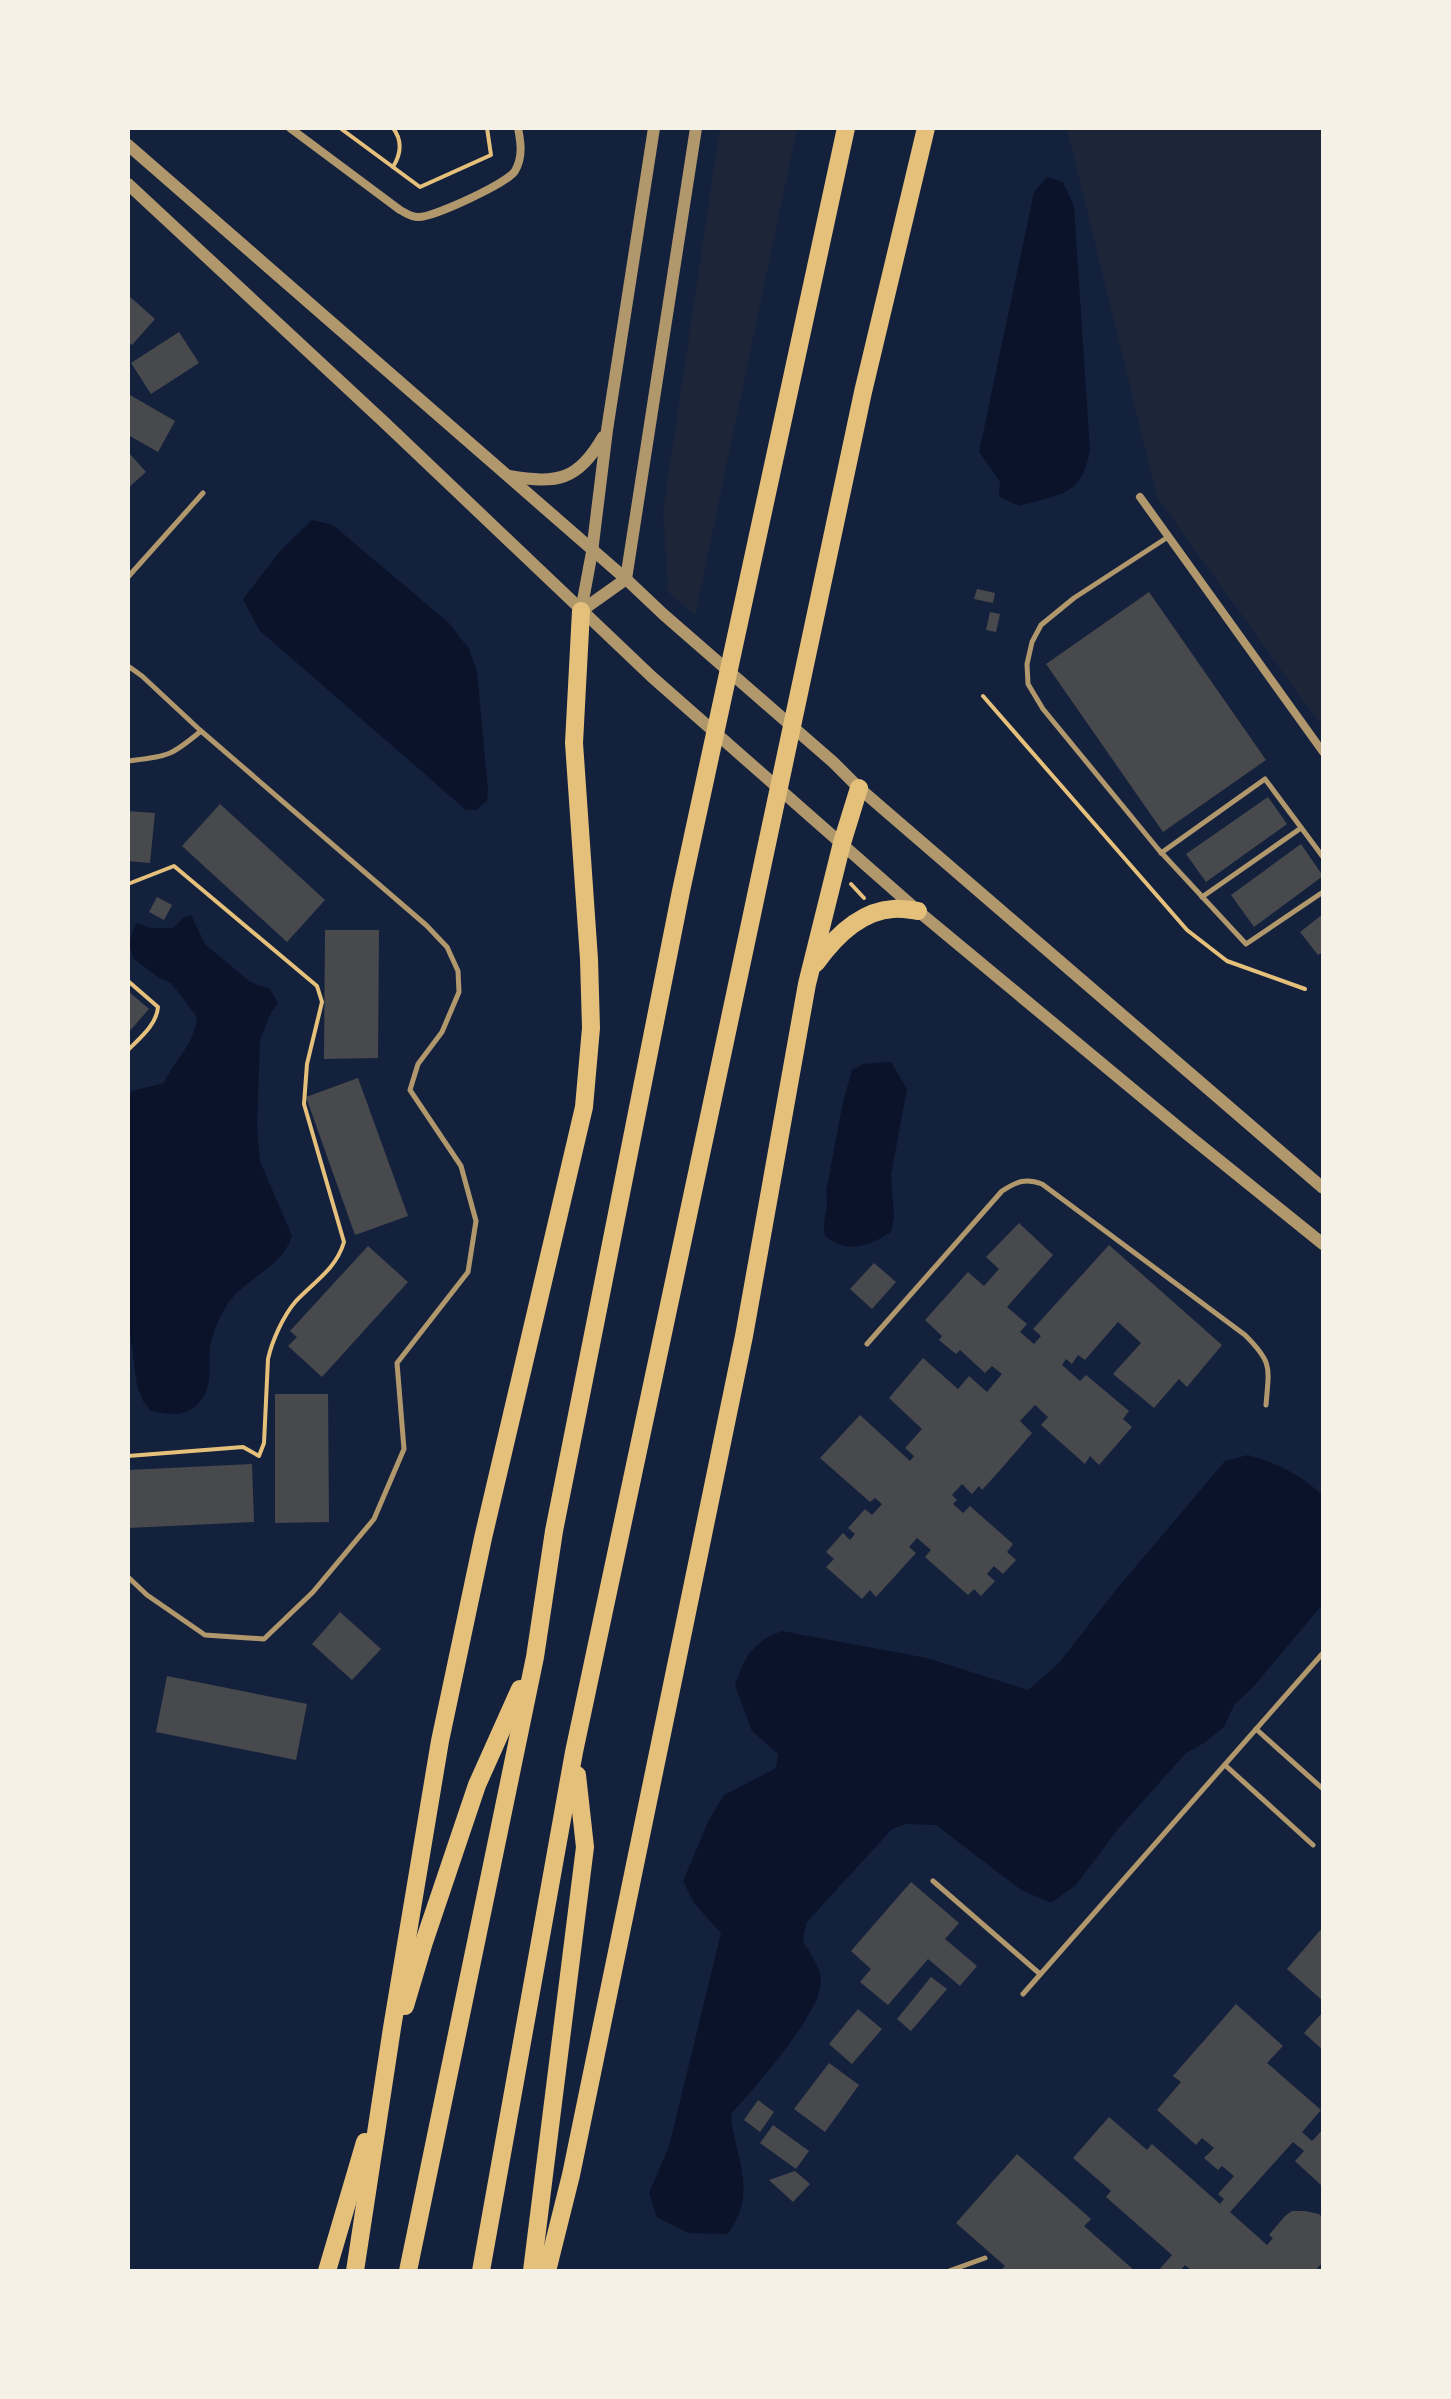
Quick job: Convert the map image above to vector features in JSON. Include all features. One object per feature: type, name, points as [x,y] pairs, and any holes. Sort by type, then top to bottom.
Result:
[{"type":"highway","points":[[408,2271],[535,1657],[554,1531],[681,891],[846,128]]},
{"type":"highway","points":[[481,2271],[574,1752],[863,392],[926,128]]},
{"type":"highway","points":[[355,2271],[440,1741],[483,1538],[584,1107],[591,1028],[574,743],[581,611]]},
{"type":"highway","points":[[547,2271],[571,2175],[744,1336],[810,972],[859,788]]},
{"type":"highway","points":[[810,972],[829,946],[871,914],[893,909],[918,911]]},
{"type":"highway","points":[[327,2271],[424,1942],[477,1785],[535,1657]]},
{"type":"highway","points":[[532,2271],[585,1847],[574,1752]]},
{"type":"street","points":[[290,128],[391,204],[419,218],[508,180],[520,162],[518,128]]},
{"type":"street","points":[[581,611],[654,128]]},
{"type":"street","points":[[581,611],[626,579],[696,128]]},
{"type":"street","points":[[128,145],[626,579],[859,788],[1323,1188]]},
{"type":"street","points":[[128,184],[652,677],[918,911],[1323,1244]]},
{"type":"street","points":[[506,476],[541,481],[560,478],[577,470],[591,458],[607,430]]},
{"type":"street","points":[[1140,497],[1323,752]]},
{"type":"lane","points":[[128,577],[203,493]]},
{"type":"lane","points":[[1169,537],[1074,598],[1041,625],[1032,642],[1027,664],[1028,684],[1043,709],[1161,853],[1246,944],[1323,892]]},
{"type":"lane","points":[[128,666],[426,925],[447,947],[458,971],[459,992],[442,1032],[418,1064],[410,1090],[461,1166],[476,1221],[468,1272],[397,1363],[404,1449],[374,1519],[313,1592],[264,1639],[205,1635],[147,1595],[128,1577]]},
{"type":"lane","points":[[128,761],[165,757],[201,731]]},
{"type":"lane","points":[[1161,853],[1265,779],[1323,857]]},
{"type":"lane","points":[[1202,897],[1301,828]]},
{"type":"lane","points":[[867,1344],[1002,1191],[1014,1183],[1029,1179],[1042,1184],[1245,1335],[1264,1355],[1268,1372],[1266,1405]]},
{"type":"lane","points":[[1023,1994],[1323,1653]]},
{"type":"lane","points":[[1256,1729],[1323,1789]]},
{"type":"lane","points":[[1225,1765],[1313,1845]]},
{"type":"lane","points":[[933,1881],[1040,1974]]},
{"type":"lane","points":[[949,2271],[985,2258]]},
{"type":"path","points":[[340,128],[420,187],[491,155],[487,128]]},
{"type":"path","points":[[393,128],[400,141],[400,149],[393,167]]},
{"type":"path","points":[[983,696],[1187,930],[1227,961],[1305,989]]},
{"type":"path","points":[[128,884],[174,866],[317,986],[322,1002],[307,1064],[304,1104],[344,1242],[339,1258],[293,1305],[271,1347],[264,1443],[259,1456],[243,1447],[128,1456]]},
{"type":"path","points":[[846,881],[864,898]]},
{"type":"path","points":[[128,981],[158,1007],[158,1013],[128,1050]]},
{"type":"shaded area","points":[[720,128],[797,128],[695,615],[667,591],[663,512]]},
{"type":"shaded area","points":[[1067,128],[1323,128],[1323,728],[1157,497]]},
{"type":"shaded area","points":[[1047,177],[1063,182],[1074,206],[1090,450],[1075,485],[1058,495],[1020,506],[999,497],[1000,482],[979,452],[1034,192]]},
{"type":"shaded area","points":[[312,520],[333,525],[450,624],[469,649],[477,671],[488,790],[487,801],[476,810],[466,810],[259,630],[243,599],[281,550]]},
{"type":"shaded area","points":[[191,915],[205,944],[250,982],[270,989],[278,1003],[260,1040],[257,1127],[260,1161],[292,1236],[280,1257],[245,1285],[224,1310],[211,1344],[209,1380],[203,1397],[186,1412],[170,1414],[151,1411],[143,1401],[137,1386],[128,1317],[128,1092],[164,1083],[188,1044],[197,1017],[171,983],[159,978],[133,958],[129,943],[136,923],[151,928],[173,928],[184,917]]},
{"type":"shaded area","points":[[891,1062],[907,1089],[891,1175],[894,1217],[891,1232],[866,1245],[841,1245],[825,1236],[824,1224],[826,1192],[843,1102],[852,1070],[863,1064]]},
{"type":"shaded area","points":[[1248,1455],[1288,1471],[1323,1496],[1323,1604],[1254,1686],[1234,1705],[1224,1727],[1186,1753],[1118,1829],[1076,1885],[1051,1903],[1021,1890],[936,1825],[906,1824],[892,1829],[806,1923],[803,1942],[819,1971],[821,1981],[818,1995],[799,2031],[731,2114],[744,2187],[740,2211],[728,2234],[688,2233],[657,2217],[649,2193],[669,2146],[721,1933],[694,1903],[683,1881],[709,1820],[724,1795],[776,1768],[778,1754],[752,1731],[735,1685],[751,1652],[763,1640],[782,1631],[927,1658],[1028,1690],[1059,1663],[1115,1591],[1225,1461]]},
{"type":"building","points":[[128,295],[155,319],[132,345],[128,342]]},
{"type":"building","points":[[179,332],[199,363],[151,394],[131,363]]},
{"type":"building","points":[[130,395],[175,421],[158,452],[128,435]]},
{"type":"building","points":[[128,452],[146,472],[128,488]]},
{"type":"building","points":[[977,589],[995,593],[993,603],[974,599]]},
{"type":"building","points":[[1149,592],[1266,760],[1163,832],[1046,664]]},
{"type":"building","points":[[990,612],[1000,614],[996,632],[986,630]]},
{"type":"building","points":[[1268,797],[1287,824],[1206,882],[1186,854]]},
{"type":"building","points":[[220,804],[325,900],[287,942],[182,846]]},
{"type":"building","points":[[128,811],[155,813],[150,863],[128,861]]},
{"type":"building","points":[[1301,844],[1323,876],[1254,927],[1231,895]]},
{"type":"building","points":[[157,897],[172,905],[164,920],[149,912]]},
{"type":"building","points":[[1323,914],[1323,952],[1318,955],[1300,932]]},
{"type":"building","points":[[325,930],[379,930],[378,1058],[324,1059]]},
{"type":"building","points":[[128,991],[149,1009],[128,1033]]},
{"type":"building","points":[[358,1078],[408,1216],[355,1235],[306,1097]]},
{"type":"building","points":[[1019,1223],[1053,1255],[1007,1307],[1027,1324],[1020,1332],[1034,1344],[1041,1336],[1033,1329],[1109,1245],[1222,1345],[1187,1387],[1179,1379],[1154,1408],[1113,1374],[1141,1343],[1118,1322],[1085,1360],[1078,1355],[1072,1364],[1066,1359],[1062,1365],[1080,1381],[1086,1375],[1129,1411],[1123,1419],[1132,1427],[1099,1465],[1090,1456],[1085,1464],[1041,1425],[1048,1417],[1035,1405],[1020,1421],[1032,1433],[982,1490],[979,1486],[972,1494],[962,1484],[952,1495],[957,1500],[953,1504],[963,1513],[970,1506],[1013,1544],[1007,1552],[1016,1560],[1003,1574],[994,1566],[987,1574],[995,1581],[981,1596],[974,1589],[968,1595],[925,1557],[931,1550],[917,1538],[909,1547],[916,1553],[876,1597],[870,1590],[862,1599],[826,1567],[834,1559],[826,1552],[843,1533],[850,1540],[855,1534],[848,1528],[865,1509],[872,1515],[882,1504],[875,1498],[870,1502],[820,1458],[860,1415],[910,1461],[914,1456],[905,1448],[922,1429],[889,1398],[923,1358],[958,1389],[969,1376],[987,1392],[1002,1374],[992,1366],[985,1373],[960,1350],[956,1354],[939,1340],[942,1336],[925,1320],[968,1272],[984,1286],[999,1269],[986,1257]]},
{"type":"building","points":[[368,1246],[408,1282],[322,1377],[288,1346],[297,1337],[290,1331]]},
{"type":"building","points":[[874,1263],[896,1282],[872,1309],[850,1289]]},
{"type":"building","points":[[275,1394],[328,1394],[329,1522],[275,1523]]},
{"type":"building","points":[[252,1464],[254,1522],[128,1528],[128,1470]]},
{"type":"building","points":[[340,1612],[381,1649],[352,1680],[312,1644]]},
{"type":"building","points":[[167,1676],[307,1704],[296,1760],[156,1732]]},
{"type":"building","points":[[911,1882],[959,1923],[945,1939],[977,1966],[960,1986],[928,1959],[888,2005],[860,1982],[871,1969],[851,1951]]},
{"type":"building","points":[[1323,1927],[1323,2001],[1287,1969]]},
{"type":"building","points":[[931,1977],[947,1989],[911,2031],[897,2019]]},
{"type":"building","points":[[1236,2004],[1283,2046],[1267,2063],[1321,2110],[1302,2132],[1312,2141],[1323,2129],[1323,2187],[1295,2161],[1304,2151],[1293,2142],[1230,2212],[1267,2245],[1273,2238],[1269,2235],[1292,2211],[1319,2214],[1323,2218],[1323,2262],[1315,2271],[1192,2271],[1185,2265],[1180,2271],[1158,2271],[1172,2255],[1106,2197],[1111,2191],[1073,2158],[1109,2117],[1147,2150],[1152,2144],[1220,2204],[1224,2199],[1218,2194],[1234,2176],[1222,2166],[1218,2170],[1204,2158],[1214,2148],[1202,2138],[1196,2145],[1157,2110],[1181,2082],[1173,2076]]},
{"type":"building","points":[[858,2009],[882,2029],[852,2064],[829,2044]]},
{"type":"building","points":[[1321,2014],[1323,2016],[1323,2050],[1304,2033]]},
{"type":"building","points":[[829,2063],[859,2085],[825,2132],[794,2109]]},
{"type":"building","points":[[758,2100],[774,2112],[760,2132],[744,2120]]},
{"type":"building","points":[[773,2125],[809,2151],[796,2169],[760,2143]]},
{"type":"building","points":[[1017,2154],[1091,2219],[1084,2226],[1135,2271],[1000,2271],[1005,2266],[956,2223]]},
{"type":"building","points":[[795,2171],[810,2184],[793,2202],[769,2180]]}]
